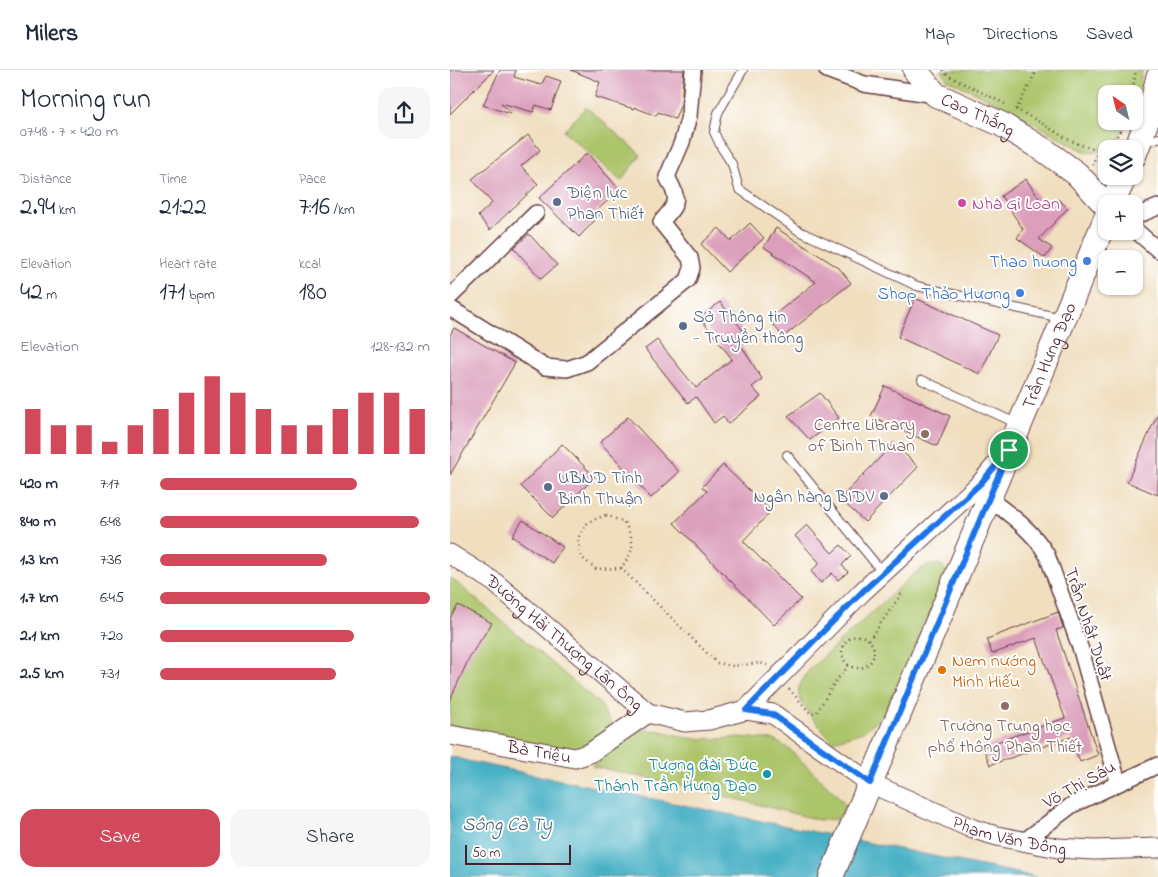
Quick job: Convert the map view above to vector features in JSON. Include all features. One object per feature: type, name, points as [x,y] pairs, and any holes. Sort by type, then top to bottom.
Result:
[{"type":"main road","points":[[915,70],[936,95]]},
{"type":"main road","points":[[1144,146],[1158,78]]},
{"type":"main road","name":"Cao Thắng","points":[[936,95],[1001,124],[1047,152],[1077,174],[1098,196]]},
{"type":"main road","name":"Trần Hưng Đạo","points":[[831,877],[1098,237]]},
{"type":"street","points":[[450,308],[545,366],[566,369],[587,362],[688,280],[692,268],[690,258],[661,222],[670,212],[675,202],[676,193],[667,177],[682,142],[689,116],[694,70]]},
{"type":"street","name":"Cao Thắng","points":[[827,70],[864,84],[936,95]]},
{"type":"street","points":[[1143,213],[1158,207]]},
{"type":"street","points":[[450,297],[536,213]]},
{"type":"street","points":[[1143,237],[1158,250]]},
{"type":"street","points":[[746,710],[883,573],[981,483],[1009,450]]},
{"type":"street","name":"Trần Nhật Duật","points":[[989,499],[1012,516],[1041,545],[1047,555],[1081,650],[1118,782]]},
{"type":"street","name":"Đường Hải Thượng Lãn Ông","points":[[450,554],[494,582],[648,713],[685,722],[709,720],[746,710],[772,714],[870,783]]},
{"type":"street","name":"Bà Triệu","points":[[450,735],[575,758],[590,753],[648,713]]},
{"type":"street","name":"Võ Thị Sáu","points":[[1023,842],[1072,805],[1158,765]]},
{"type":"street","name":"Phạm Văn Đồng","points":[[870,783],[973,829],[1023,842],[1058,848],[1079,849],[1158,848]]},
{"type":"lane","points":[[743,70],[718,113],[714,132],[720,147],[732,164],[738,189],[799,230],[917,286],[1064,319]]},
{"type":"lane","points":[[922,380],[1020,424]]},
{"type":"lane","points":[[787,455],[883,573]]},
{"type":"path","points":[[943,70],[947,75],[1016,110],[1080,146],[1091,149],[1100,148],[1109,144],[1120,130]]},
{"type":"path","points":[[1016,110],[1037,70]]},
{"type":"path","points":[[1134,85],[1136,70]]},
{"type":"path","points":[[622,568],[630,557],[633,538],[624,522],[606,515],[588,522],[578,538],[581,557],[596,569],[622,568],[717,663],[732,666],[765,664],[778,676],[810,714],[817,712],[830,689],[849,665]]},
{"type":"path","points":[[869,640],[902,593]]},
{"type":"path","points":[[858,636],[869,640],[874,651],[871,662],[860,668],[849,665],[844,660],[842,654],[846,642],[858,636]]},
{"type":"green space","points":[[940,70],[1142,70],[1140,85],[1098,85],[1098,130],[1124,130],[1119,140],[1098,140],[1098,151],[1096,152],[1084,151],[997,103],[947,79]]},
{"type":"green space","points":[[586,107],[641,155],[621,181],[564,131]]},
{"type":"green space","points":[[940,564],[947,571],[943,586],[883,715],[863,732],[833,741],[811,716],[801,701],[799,688],[804,678],[809,670],[915,573],[927,565]]},
{"type":"green space","points":[[450,577],[600,704],[611,723],[597,748],[563,750],[450,727]]},
{"type":"green space","points":[[641,729],[660,731],[689,738],[720,739],[738,737],[774,740],[789,749],[846,806],[838,819],[819,820],[709,792],[592,766]]},
{"type":"water","name":"Sông Cà Ty","points":[[450,756],[467,761],[1036,877],[450,877]]},
{"type":"building","points":[[450,70],[494,70],[450,114]]},
{"type":"building","points":[[500,70],[516,70],[514,77],[541,85],[546,76],[561,81],[551,110],[536,105],[533,112],[501,103],[511,114],[483,105]]},
{"type":"building","points":[[571,70],[684,70],[681,104],[675,119],[658,112],[656,116],[634,107],[634,109],[595,97],[600,82]]},
{"type":"building","points":[[528,135],[540,150],[521,166],[538,184],[490,230],[478,216],[492,203],[472,179]]},
{"type":"building","points":[[587,153],[620,190],[596,211],[600,215],[579,237],[539,198]]},
{"type":"building","points":[[1026,179],[1047,210],[1058,199],[1068,208],[1039,239],[1052,248],[1045,258],[1017,238],[1023,229],[1001,196]]},
{"type":"building","points":[[750,223],[764,238],[727,272],[701,244],[719,228],[731,241]]},
{"type":"building","points":[[776,228],[839,268],[851,283],[783,337],[769,319],[816,282],[764,247]]},
{"type":"building","points":[[529,234],[557,265],[541,279],[514,248]]},
{"type":"building","points":[[915,298],[998,335],[980,374],[898,337]]},
{"type":"building","points":[[720,302],[749,338],[741,345],[762,379],[752,387],[761,397],[728,424],[723,416],[714,423],[696,397],[688,403],[645,349],[657,340],[696,388],[732,359],[700,318]]},
{"type":"building","points":[[454,328],[515,363],[450,475],[450,335]]},
{"type":"building","points":[[885,386],[950,416],[937,446],[871,416]]},
{"type":"building","points":[[820,393],[839,418],[810,440],[788,416]]},
{"type":"building","points":[[1158,413],[1158,495],[1127,482]]},
{"type":"building","points":[[628,417],[679,472],[651,498],[600,442]]},
{"type":"building","points":[[894,443],[918,467],[865,522],[840,499]]},
{"type":"building","points":[[562,444],[595,477],[553,518],[521,486]]},
{"type":"building","points":[[723,465],[771,511],[743,541],[801,599],[774,625],[674,523],[707,491],[702,487]]},
{"type":"building","points":[[523,520],[563,547],[552,563],[512,536]]},
{"type":"building","points":[[807,525],[832,553],[841,545],[851,556],[842,565],[848,572],[838,580],[832,573],[821,583],[811,571],[820,563],[795,536]]},
{"type":"building","points":[[458,605],[492,623],[470,656],[450,700],[450,618]]},
{"type":"building","points":[[1058,612],[1063,628],[1056,630],[1098,755],[1080,762],[1071,737],[990,765],[983,747],[1065,718],[1036,638],[992,654],[987,639]]},
{"type":"place","name":"Điện lực Phan Thiết","points":[[557,202]]},
{"type":"place","name":"Nhà Gì Loan","points":[[962,203]]},
{"type":"place","name":"Thao huong","points":[[1087,261]]},
{"type":"place","name":"Shop Thảo Hương","points":[[1020,293]]},
{"type":"place","name":"Sở Thông tin - Truyền thông","points":[[683,326]]},
{"type":"place","name":"Centre Library of Binh Thuan","points":[[925,434]]},
{"type":"place","name":"UBND Tỉnh Bình Thuận","points":[[548,487]]},
{"type":"place","name":"Ngân hàng BIDV","points":[[884,496]]},
{"type":"place","name":"Nem nướng Minh Hiếu","points":[[942,670]]},
{"type":"place","name":"Trường Trung học phổ thông Phan Thiết","points":[[1005,706]]},
{"type":"place","name":"Tượng đài Đức Thánh Trần Hưng Đạo","points":[[767,774]]},
{"type":"route","points":[[1009,450],[870,783],[772,714],[746,710],[862,592],[981,483],[1009,450]]}]
